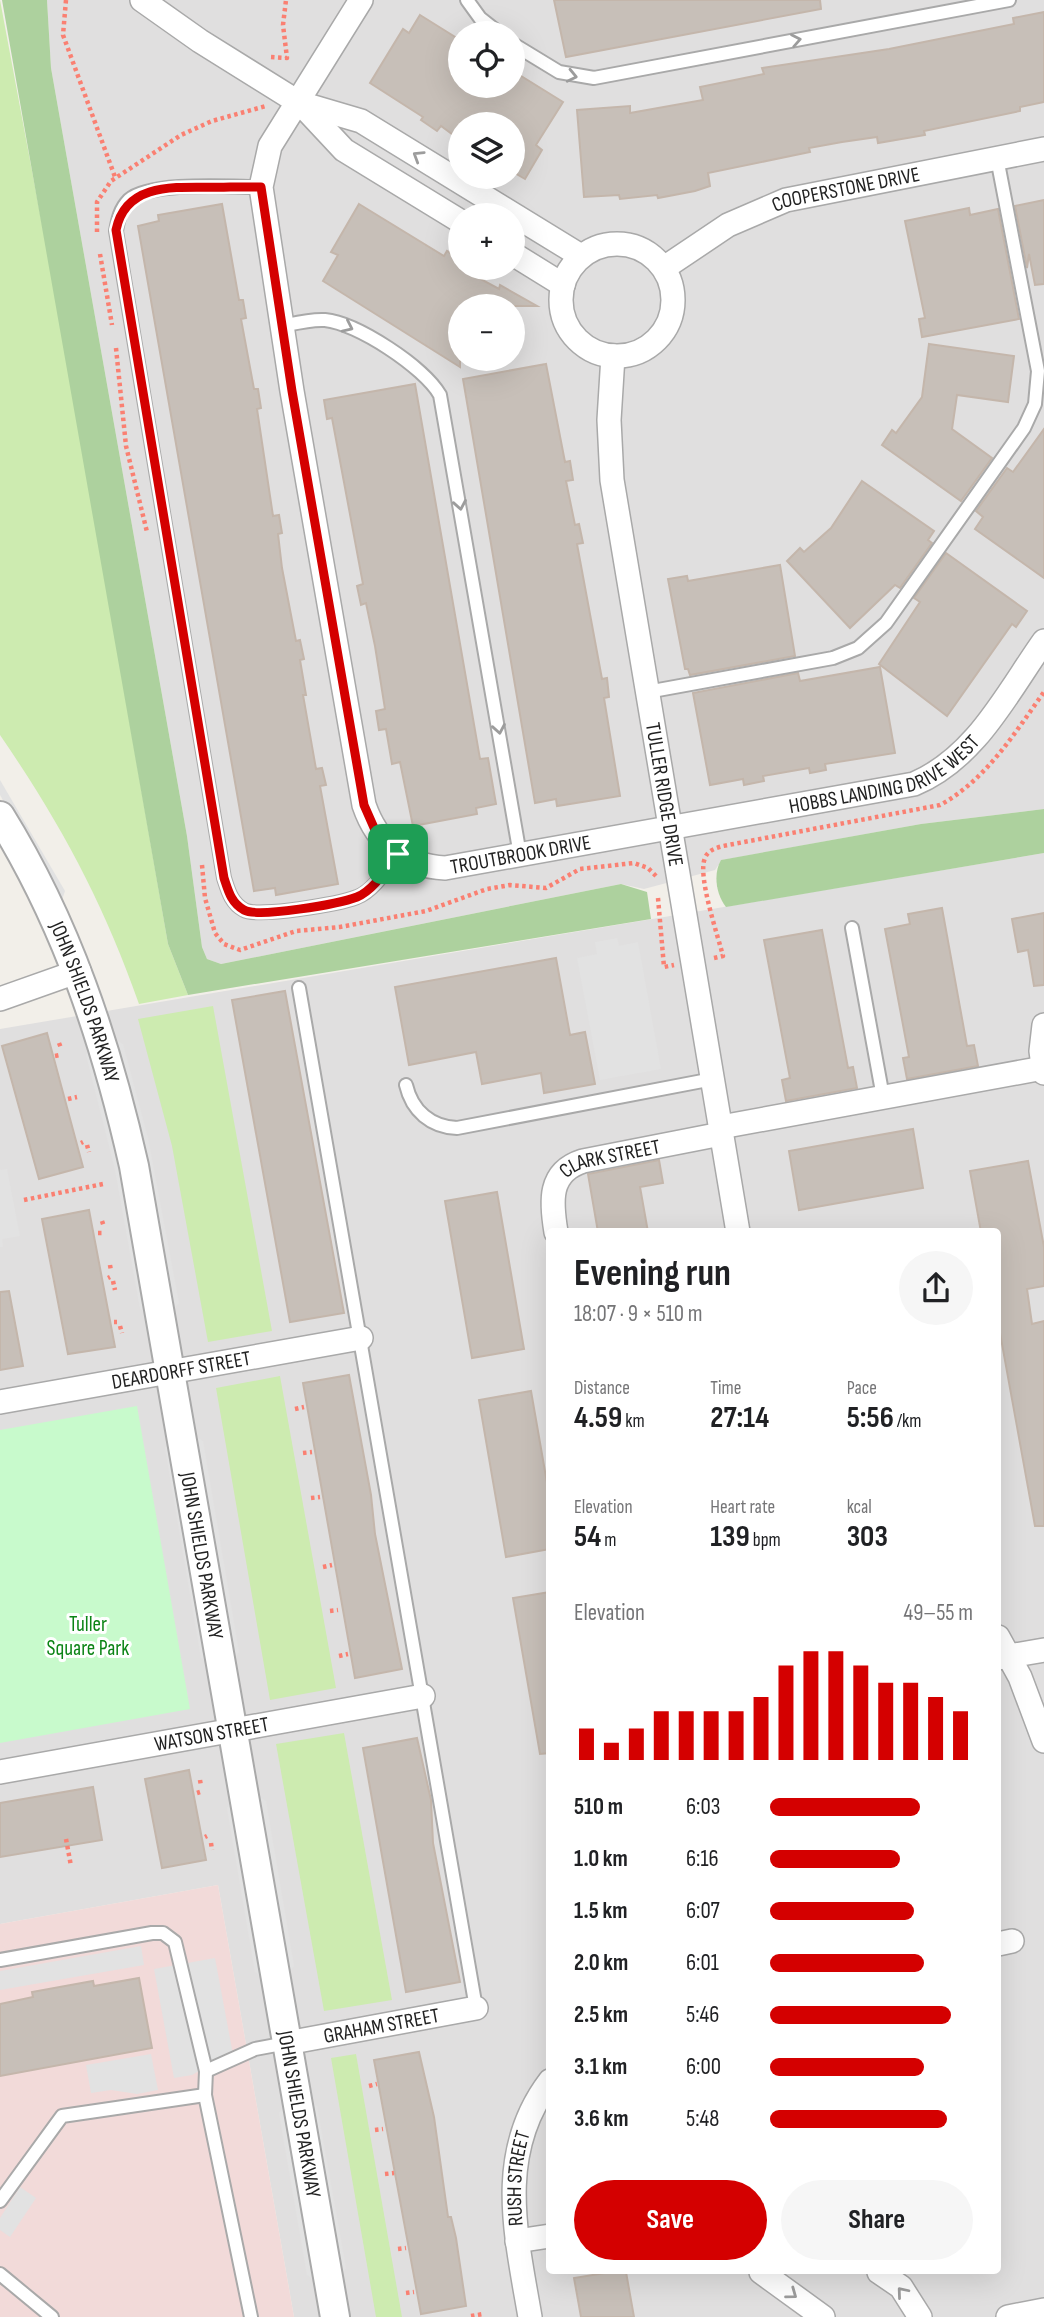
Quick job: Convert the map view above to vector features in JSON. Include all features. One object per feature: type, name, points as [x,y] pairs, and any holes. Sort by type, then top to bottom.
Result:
[{"type":"street","points":[[142,0],[200,41],[298,102],[361,121],[581,256]]},
{"type":"street","name":"TROUTBROOK DRIVE","points":[[361,0],[270,146],[261,187],[282,326],[364,805],[375,830],[398,854],[418,864],[445,868],[670,829]]},
{"type":"street","points":[[298,102],[339,146],[448,214]]},
{"type":"street","name":"COOPERSTONE DRIVE","points":[[664,268],[728,225],[786,200],[1044,149]]},
{"type":"street","points":[[626,244],[643,249],[664,268],[673,292],[673,310],[666,327],[648,348],[631,355],[613,356],[589,348],[570,331],[561,306],[563,285],[567,272],[581,256],[601,246],[626,244]]},
{"type":"street","points":[[525,261],[563,285]]},
{"type":"street","name":"TULLER RIDGE DRIVE","points":[[613,356],[608,419],[612,480],[737,1228]]},
{"type":"street","name":"HOBBS LANDING DRIVE WEST","points":[[670,829],[890,790],[936,774],[971,745],[1044,641]]},
{"type":"street","name":"JOHN SHIELDS PARKWAY","points":[[0,816],[41,888],[79,971],[126,1130],[171,1372],[335,2317]]},
{"type":"street","points":[[0,999],[79,971]]},
{"type":"street","name":"CLARK STREET","points":[[556,1228],[552,1192],[557,1180],[571,1166],[583,1161],[883,1097],[1044,1070],[1044,1025]]},
{"type":"street","name":"DEARDORFF STREET","points":[[0,1402],[360,1338]]},
{"type":"street","points":[[1044,1650],[1001,1651],[1028,1696],[1044,1741]]},
{"type":"street","name":"WATSON STREET","points":[[0,1772],[423,1696]]},
{"type":"street","name":"GRAHAM STREET","points":[[287,2043],[476,2008]]},
{"type":"street","name":"RUSH STREET","points":[[530,2317],[512,2206],[514,2161],[530,2112],[546,2087]]},
{"type":"street","name":"RUSH STREET","points":[[517,2241],[546,2237]]},
{"type":"street","points":[[764,2274],[823,2317]]},
{"type":"street","points":[[882,2274],[901,2287],[920,2317]]},
{"type":"street","points":[[1007,2317],[1044,2310]]},
{"type":"lane","points":[[467,0],[484,21]]},
{"type":"lane","points":[[525,51],[559,72],[594,78],[1009,0]]},
{"type":"lane","points":[[647,692],[833,658],[858,648],[886,623],[1024,428],[1035,404],[1038,371],[997,158]]},
{"type":"lane","points":[[261,187],[149,191],[130,200],[119,214],[116,230],[224,878],[231,898],[244,910],[262,915],[358,897],[377,881],[398,854]]},
{"type":"lane","points":[[282,326],[318,320],[344,324],[415,366],[440,395],[520,855]]},
{"type":"lane","points":[[852,928],[883,1097]]},
{"type":"lane","points":[[299,988],[476,2008]]},
{"type":"lane","points":[[406,1085],[415,1107],[427,1118],[441,1126],[457,1128],[713,1079]]},
{"type":"lane","points":[[0,1960],[152,1933],[170,1937],[180,1951],[206,2071],[205,2095],[251,2317]]},
{"type":"lane","points":[[206,2071],[255,2049],[287,2043]]},
{"type":"lane","points":[[0,2201],[62,2116],[205,2095]]},
{"type":"lane","points":[[0,2274],[52,2317]]},
{"type":"path","points":[[66,0],[63,35],[115,177]]},
{"type":"path","points":[[286,0],[283,25],[289,70]]},
{"type":"path","points":[[267,54],[287,58]]},
{"type":"path","points":[[98,238],[97,202],[104,187],[115,177],[181,135],[212,121],[257,109]]},
{"type":"path","points":[[99,246],[112,328]]},
{"type":"path","points":[[114,339],[126,446],[148,539]]},
{"type":"path","points":[[202,859],[205,898],[213,929],[224,944],[240,950],[296,931],[348,926],[426,911],[487,889],[510,886],[546,888],[580,869],[634,863],[654,872],[658,887],[664,967],[693,962],[723,956],[705,881],[703,864],[709,852],[723,846],[940,805],[961,794],[995,761],[1044,692]]},
{"type":"path","points":[[68,1099],[77,1097]]},
{"type":"path","points":[[84,1143],[89,1152]]},
{"type":"path","points":[[23,1200],[103,1184]]},
{"type":"path","points":[[110,1274],[115,1290]]},
{"type":"path","points":[[117,1323],[122,1333]]},
{"type":"path","points":[[295,1409],[304,1407]]},
{"type":"path","points":[[303,1453],[312,1452]]},
{"type":"path","points":[[311,1498],[320,1497]]},
{"type":"path","points":[[323,1567],[332,1565]]},
{"type":"path","points":[[330,1611],[338,1610]]},
{"type":"path","points":[[339,1656],[348,1654]]},
{"type":"path","points":[[66,1839],[71,1866]]},
{"type":"path","points":[[211,1843],[212,1850]]},
{"type":"path","points":[[369,2086],[377,2084]]},
{"type":"path","points":[[375,2130],[383,2129]]},
{"type":"path","points":[[385,2174],[394,2173]]},
{"type":"path","points":[[398,2249],[406,2248]]},
{"type":"path","points":[[406,2293],[414,2292]]},
{"type":"path","points":[[471,2316],[483,2314]]},
{"type":"shaded area","points":[[47,0],[1044,0],[1044,809],[921,824],[722,860],[715,870],[644,889],[621,884],[221,964],[207,959],[202,947],[187,836],[51,68]]},
{"type":"shaded area","points":[[0,780],[65,891],[61,903],[0,795]]},
{"type":"shaded area","points":[[1044,853],[1044,2317],[294,2317],[218,1885],[0,1924],[0,1029]]},
{"type":"shaded area","points":[[617,938],[619,946],[638,942],[661,1069],[600,1080],[577,958],[597,954],[595,942]]},
{"type":"shaded area","points":[[113,1038],[123,1044],[148,1138],[179,1303],[172,1312]]},
{"type":"shaded area","points":[[91,1045],[106,1099],[150,1316],[140,1309],[115,1170],[86,1055]]},
{"type":"shaded area","points":[[7,1169],[20,1236],[2,1239],[3,1247],[0,1247],[0,1170]]},
{"type":"shaded area","points":[[194,1435],[203,1441],[239,1652],[233,1661]]},
{"type":"shaded area","points":[[171,1439],[210,1665],[201,1658],[165,1448]]},
{"type":"shaded area","points":[[256,1794],[266,1801],[294,1966],[287,1976]]},
{"type":"shaded area","points":[[234,1798],[265,1979],[255,1972],[227,1808]]},
{"type":"shaded area","points":[[218,1885],[294,2317],[0,2317],[0,1924]]},
{"type":"shaded area","points":[[141,1946],[144,1965],[0,1990],[0,1971]]},
{"type":"shaded area","points":[[215,1958],[234,2060],[211,2064],[192,2075],[174,2078],[154,1969]]},
{"type":"shaded area","points":[[151,2054],[158,2090],[137,2094],[111,2090],[91,2093],[86,2065]]},
{"type":"shaded area","points":[[308,2099],[317,2106],[346,2268],[340,2278]]},
{"type":"shaded area","points":[[286,2103],[317,2282],[307,2275],[279,2113]]},
{"type":"shaded area","points":[[20,2187],[36,2198],[10,2237],[0,2230],[0,2218]]},
{"type":"green space","points":[[0,0],[62,331],[168,944],[188,995],[139,1004],[111,931],[79,865],[42,800],[0,735]]},
{"type":"green space","points":[[2,0],[47,0],[51,68],[187,836],[202,947],[207,959],[221,964],[621,884],[647,892],[651,919],[188,995],[168,944]]},
{"type":"green space","points":[[1044,809],[1044,853],[726,907],[718,890],[716,878],[721,860],[921,824]]},
{"type":"green space","points":[[213,1006],[272,1331],[208,1342],[172,1146],[138,1019]]},
{"type":"green space","points":[[280,1376],[336,1688],[270,1700],[216,1388]]},
{"type":"green space","name":"Tuller Square Park","points":[[137,1406],[190,1709],[0,1743],[0,1430]]},
{"type":"green space","points":[[344,1733],[392,2000],[324,2011],[276,1744]]},
{"type":"green space","points":[[356,2054],[402,2317],[376,2317],[331,2058]]},
{"type":"building","points":[[554,0],[820,0],[821,9],[566,57]]},
{"type":"building","points":[[1044,12],[1044,102],[1020,107],[1020,111],[924,131],[925,135],[878,143],[877,137],[842,142],[809,148],[810,152],[708,173],[710,186],[695,191],[658,198],[657,195],[620,199],[619,195],[584,197],[577,110],[630,106],[630,113],[703,100],[700,87],[764,74],[762,68],[889,49],[1014,24],[1013,18]]},
{"type":"building","points":[[420,15],[448,32],[448,98],[525,98],[525,78],[563,102],[536,145],[542,150],[525,179],[525,112],[448,112],[448,131],[441,126],[437,131],[421,120],[423,117],[370,83],[403,29],[409,33]]},
{"type":"building","points":[[1044,200],[1044,284],[1035,285],[1029,254],[1027,268],[1015,206]]},
{"type":"building","points":[[222,204],[239,300],[243,300],[246,318],[241,319],[254,389],[258,389],[261,408],[257,409],[273,516],[279,515],[282,533],[278,534],[282,568],[296,641],[300,640],[304,659],[300,660],[306,695],[303,695],[316,769],[322,768],[326,785],[320,786],[338,884],[276,895],[275,888],[254,891],[138,226],[159,221],[158,215]]},
{"type":"building","points":[[359,204],[444,256],[448,252],[448,280],[482,280],[499,289],[500,285],[516,294],[448,294],[448,359],[323,281],[338,255],[331,252]]},
{"type":"building","points":[[969,208],[970,215],[998,209],[1019,319],[922,337],[919,319],[925,318],[905,221]]},
{"type":"building","points":[[525,299],[537,306],[525,306]]},
{"type":"building","points":[[929,344],[1014,356],[1008,402],[957,395],[952,429],[992,458],[961,501],[882,445],[892,430],[896,433],[922,397]]},
{"type":"building","points":[[546,364],[565,462],[570,461],[573,480],[566,481],[575,525],[579,524],[583,543],[577,544],[602,679],[607,678],[609,697],[604,698],[620,796],[557,806],[556,799],[535,803],[463,379],[507,371],[525,371],[525,368]]},
{"type":"building","points":[[415,384],[480,759],[488,758],[496,804],[476,808],[477,814],[413,826],[400,762],[392,764],[386,729],[379,730],[376,711],[385,709],[375,646],[366,603],[361,605],[357,586],[363,584],[332,418],[327,419],[324,400]]},
{"type":"building","points":[[1044,429],[1044,578],[975,529],[983,517],[976,511],[1007,468],[1013,472]]},
{"type":"building","points":[[862,481],[934,531],[928,540],[932,543],[900,588],[895,585],[850,628],[787,561],[800,548],[804,552],[831,528]]},
{"type":"building","points":[[946,553],[1027,611],[1016,627],[1012,624],[947,716],[879,664],[920,602],[914,598]]},
{"type":"building","points":[[780,565],[795,656],[690,675],[688,669],[685,669],[668,579],[687,576],[688,581]]},
{"type":"building","points":[[880,667],[895,753],[825,764],[826,770],[810,773],[809,768],[763,776],[764,781],[744,785],[743,779],[710,785],[693,693],[798,673],[800,681]]},
{"type":"building","points":[[942,908],[967,1046],[974,1045],[978,1066],[907,1079],[903,1058],[909,1057],[885,929],[910,924],[908,914]]},
{"type":"building","points":[[1044,913],[1044,985],[1034,986],[1028,950],[1018,952],[1012,919]]},
{"type":"building","points":[[822,930],[848,1068],[853,1067],[857,1088],[786,1101],[782,1080],[790,1078],[764,940]]},
{"type":"building","points":[[556,958],[570,1035],[585,1032],[595,1084],[544,1093],[541,1073],[482,1084],[476,1052],[409,1065],[395,987]]},
{"type":"building","points":[[285,991],[344,1313],[290,1322],[232,1000]]},
{"type":"building","points":[[47,1033],[83,1167],[39,1179],[2,1046]]},
{"type":"building","points":[[913,1129],[923,1188],[799,1210],[789,1151]]},
{"type":"building","points":[[659,1160],[663,1183],[640,1187],[647,1228],[597,1228],[588,1174]]},
{"type":"building","points":[[1028,1161],[1044,1247],[1044,1286],[1027,1289],[1032,1324],[1044,1321],[1044,1526],[1035,1526],[1001,1339],[1001,1228],[980,1228],[970,1171]]},
{"type":"building","points":[[497,1192],[524,1349],[472,1358],[445,1201]]},
{"type":"building","points":[[89,1210],[115,1347],[68,1354],[42,1219]]},
{"type":"building","points":[[9,1291],[23,1366],[0,1370],[0,1292]]},
{"type":"building","points":[[349,1375],[371,1495],[375,1534],[402,1669],[355,1678],[303,1383]]},
{"type":"building","points":[[531,1391],[546,1477],[546,1550],[506,1557],[479,1400]]},
{"type":"building","points":[[546,1593],[546,1753],[540,1754],[513,1598]]},
{"type":"building","points":[[417,1738],[431,1800],[433,1843],[460,1982],[406,1992],[363,1748]]},
{"type":"building","points":[[189,1770],[206,1860],[162,1868],[145,1779]]},
{"type":"building","points":[[93,1787],[102,1840],[0,1857],[0,1803]]},
{"type":"building","points":[[139,1978],[152,2048],[0,2076],[0,2004],[33,1997],[32,1992],[93,1981],[94,1986]]},
{"type":"building","points":[[419,2052],[434,2117],[448,2217],[451,2217],[456,2238],[466,2306],[421,2314],[374,2060]]},
{"type":"building","points":[[599,2274],[626,2274],[634,2317],[581,2317],[574,2278]]},
{"type":"route","points":[[261,187],[292,391],[364,805],[375,830],[398,854],[377,881],[358,897],[262,915],[244,910],[231,898],[224,878],[116,230],[119,214],[130,200],[149,191],[261,187]]}]
